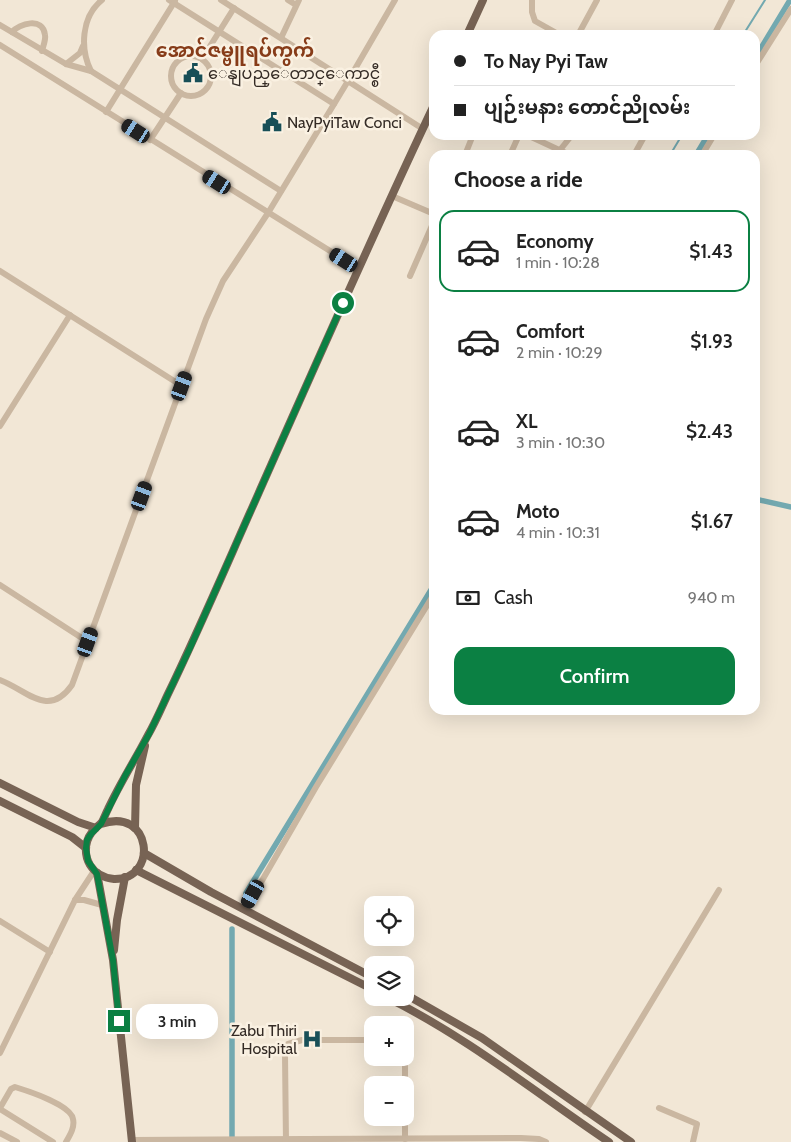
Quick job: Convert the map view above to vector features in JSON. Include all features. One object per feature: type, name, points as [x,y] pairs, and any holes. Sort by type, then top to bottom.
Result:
[{"type":"main road","points":[[469,30],[483,0]]},
{"type":"main road","points":[[132,1141],[113,960],[95,872],[88,861],[87,840],[98,826],[149,734],[190,648],[429,115]]},
{"type":"main road","points":[[135,828],[136,785],[149,734]]},
{"type":"main road","points":[[0,783],[78,822],[98,826],[110,821],[119,820],[135,828],[143,840],[144,853],[142,861],[136,870],[125,877],[116,879],[107,878],[95,872]]},
{"type":"main road","points":[[0,801],[72,838],[86,848]]},
{"type":"main road","points":[[144,853],[182,876],[364,972]]},
{"type":"main road","points":[[136,870],[364,986]]},
{"type":"main road","points":[[113,960],[117,920],[125,877]]},
{"type":"main road","points":[[414,999],[482,1038],[585,1112],[631,1142]]},
{"type":"main road","points":[[403,1006],[438,1025],[487,1056],[609,1142]]},
{"type":"street","points":[[66,64],[80,52],[83,46],[87,21],[102,0]]},
{"type":"street","points":[[220,0],[422,129]]},
{"type":"street","points":[[281,38],[297,2],[288,0]]},
{"type":"street","points":[[0,680],[38,700],[49,702],[58,699],[72,685],[206,319],[223,282],[268,213],[395,0]]},
{"type":"street","points":[[532,0],[532,12],[535,21],[551,30]]},
{"type":"street","points":[[581,30],[597,0]]},
{"type":"street","points":[[717,30],[732,0]]},
{"type":"street","points":[[106,112],[173,1],[219,33],[334,104]]},
{"type":"street","points":[[202,59],[234,8]]},
{"type":"street","points":[[760,58],[791,8]]},
{"type":"street","points":[[12,32],[17,27],[27,23],[38,25],[44,30],[45,34],[42,51]]},
{"type":"street","points":[[0,25],[66,64],[91,71],[281,191]]},
{"type":"street","points":[[0,45],[359,269]]},
{"type":"street","points":[[83,46],[91,71]]},
{"type":"street","points":[[189,56],[202,59],[208,65],[210,71],[209,84],[205,90],[194,96],[181,93],[173,83],[173,69],[177,63],[189,56]]},
{"type":"street","points":[[150,140],[181,93]]},
{"type":"street","points":[[536,140],[553,150]]},
{"type":"street","points":[[560,150],[568,140]]},
{"type":"street","points":[[392,196],[429,212]]},
{"type":"street","points":[[410,276],[429,232]]},
{"type":"street","points":[[0,271],[182,386]]},
{"type":"street","points":[[0,426],[70,315]]},
{"type":"street","points":[[0,586],[88,642]]},
{"type":"street","points":[[245,910],[307,802],[429,602]]},
{"type":"street","points":[[0,1053],[75,900],[95,872]]},
{"type":"street","points":[[585,1112],[719,890]]},
{"type":"street","points":[[75,900],[84,900],[102,905]]},
{"type":"street","points":[[0,921],[50,952]]},
{"type":"street","points":[[286,1141],[285,1055],[288,1044],[302,1040],[364,1040]]},
{"type":"street","points":[[53,1142],[0,1109],[11,1089],[15,1087],[69,1111],[72,1116],[72,1129],[66,1142]]},
{"type":"street","points":[[658,1108],[697,1124],[693,1142]]},
{"type":"street","points":[[405,1126],[405,1139]]},
{"type":"street","points":[[0,1133],[17,1142]]},
{"type":"street","points":[[132,1141],[226,1139],[286,1141],[538,1139],[546,1142]]},
{"type":"waterway","points":[[746,30],[765,0]]},
{"type":"waterway","points":[[760,50],[790,0]]},
{"type":"waterway","points":[[673,150],[679,140]]},
{"type":"waterway","points":[[699,150],[705,140]]},
{"type":"waterway","points":[[760,500],[791,507]]},
{"type":"waterway","points":[[246,893],[429,593]]},
{"type":"waterway","points":[[232,929],[232,1142]]},
{"type":"place","name":"ေနျပည္ေတာင္ေကာင္စီ","points":[[193,73]]},
{"type":"place","name":"NayPyiTaw Conci","points":[[272,122]]},
{"type":"place","name":"Zabu Thiri Hospital","points":[[312,1039]]},
{"type":"district","name":"အောင်ဇမ္ဗူရပ်ကွက်","points":[[235,50]]},
{"type":"route","points":[[119,1021],[113,960],[97,874],[88,861],[86,854],[87,840],[101,824],[149,734],[190,648],[343,303]]}]
